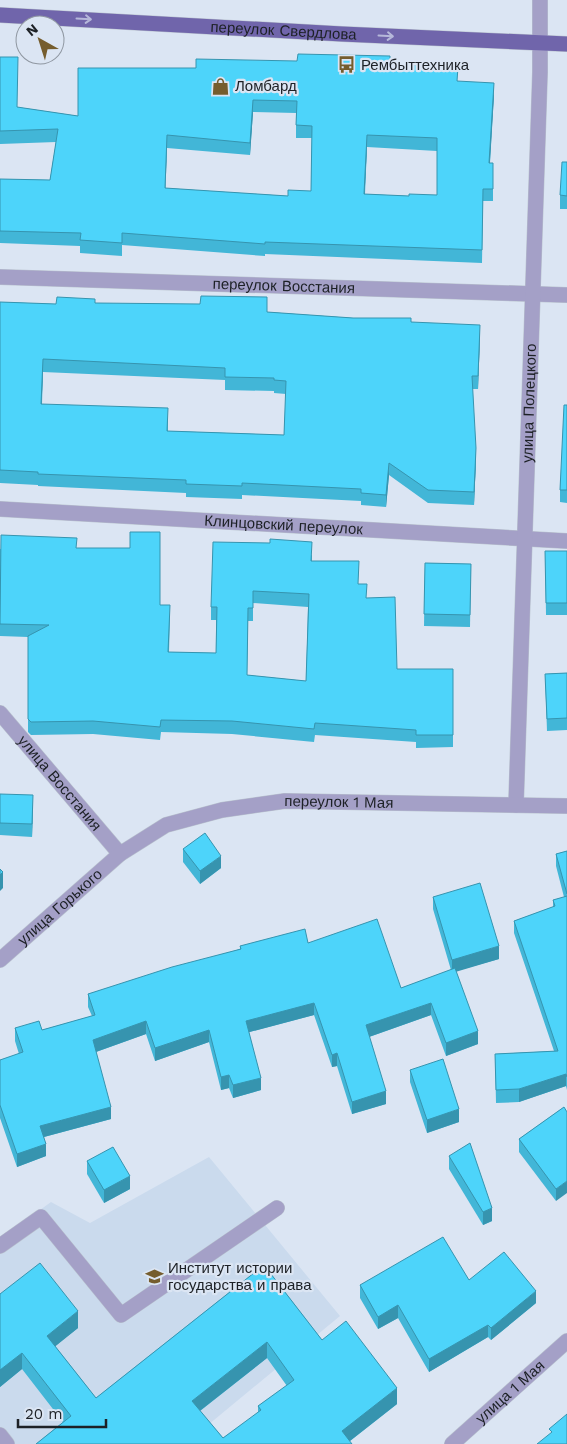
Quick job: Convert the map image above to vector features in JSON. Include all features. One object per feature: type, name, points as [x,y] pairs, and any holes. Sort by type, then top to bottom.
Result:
[{"type":"main road","name":"переулок Свердлова","points":[[0,15],[342,34],[567,44]]},
{"type":"street","name":"улица Полецкого","points":[[516,805],[540,0]]},
{"type":"street","name":"переулок Восстания","points":[[0,277],[567,295]]},
{"type":"street","name":"Клинцовский переулок","points":[[0,509],[567,541]]},
{"type":"street","name":"улица Восстания","points":[[0,713],[120,854]]},
{"type":"street","name":"переулок 1 Мая","points":[[120,854],[166,825],[222,810],[285,801],[567,806]]},
{"type":"street","name":"улица Горького","points":[[0,960],[120,854]]},
{"type":"street","points":[[0,1246],[41,1217],[121,1315],[276,1208]]},
{"type":"street","name":"улица 1 Мая","points":[[452,1444],[567,1340]]},
{"type":"street","points":[[0,1434],[7,1444]]},
{"type":"shaded area","name":"Институт истории государства и права","points":[[209,1157],[340,1316],[185,1444],[0,1444],[0,1239],[51,1202],[90,1223]]},
{"type":"building","points":[[298,54],[390,56],[390,64],[458,67],[457,81],[494,83],[489,163],[493,163],[493,189],[483,189],[482,250],[265,242],[265,244],[122,233],[122,243],[80,240],[81,233],[0,231],[0,179],[50,180],[58,129],[0,131],[0,57],[15,57],[15,65],[18,65],[17,107],[78,116],[78,68],[196,68],[196,59],[297,61]],"holes":[[[253,100],[297,101],[296,125],[312,126],[311,191],[288,190],[288,196],[165,188],[167,135],[250,143]],[[367,135],[437,138],[437,195],[364,194]]]},
{"type":"building","points":[[562,162],[567,162],[567,196],[560,195]]},
{"type":"building","points":[[201,296],[267,297],[267,312],[353,318],[411,318],[411,322],[480,325],[478,376],[472,376],[476,448],[474,492],[428,490],[389,463],[386,495],[361,493],[361,489],[242,483],[242,486],[186,484],[186,480],[38,474],[38,472],[0,470],[0,302],[56,304],[57,297],[95,299],[95,303],[200,304]],"holes":[[[43,359],[225,368],[225,377],[274,378],[274,380],[286,381],[284,435],[167,431],[168,408],[41,404]]]},
{"type":"building","points":[[564,405],[567,405],[567,490],[560,490]]},
{"type":"building","points":[[130,532],[160,532],[160,605],[170,605],[168,652],[216,653],[217,607],[211,607],[213,542],[270,543],[270,539],[312,542],[311,561],[359,561],[358,584],[367,584],[366,598],[395,597],[397,669],[453,669],[453,735],[416,735],[416,730],[315,723],[314,729],[232,721],[161,720],[160,727],[93,721],[31,722],[28,719],[28,636],[49,625],[0,624],[1,535],[77,538],[76,548],[130,548]],"holes":[[[253,591],[309,594],[306,681],[247,675],[248,608],[253,608]]]},
{"type":"building","points":[[545,551],[567,551],[567,603],[546,603]]},
{"type":"building","points":[[425,563],[471,564],[470,615],[424,614]]},
{"type":"building","points":[[567,673],[567,718],[547,719],[545,674]]},
{"type":"building","points":[[0,794],[33,795],[32,824],[0,823]]},
{"type":"building","points":[[205,833],[221,856],[200,871],[183,849]]},
{"type":"building","points":[[567,851],[567,894],[556,854]]},
{"type":"building","points":[[480,883],[499,946],[452,960],[433,897]]},
{"type":"building","points":[[567,896],[567,1077],[566,1074],[519,1089],[496,1090],[495,1054],[558,1051],[514,921],[555,906],[553,900]]},
{"type":"building","points":[[377,919],[401,988],[455,968],[478,1031],[446,1043],[431,1003],[366,1025],[386,1091],[352,1102],[337,1053],[332,1055],[314,1003],[246,1021],[261,1078],[233,1085],[229,1075],[221,1077],[209,1030],[155,1048],[146,1021],[93,1040],[111,1107],[40,1126],[46,1144],[17,1154],[0,1105],[0,1060],[23,1052],[15,1028],[39,1021],[42,1030],[95,1015],[88,994],[172,967],[241,949],[240,946],[305,929],[308,943]]},
{"type":"building","points":[[443,1059],[459,1109],[427,1120],[410,1070]]},
{"type":"building","points":[[564,1107],[567,1112],[567,1181],[556,1189],[519,1139]]},
{"type":"building","points":[[470,1143],[492,1208],[483,1212],[449,1156]]},
{"type":"building","points":[[113,1147],[130,1176],[104,1190],[87,1161]]},
{"type":"building","points":[[443,1237],[469,1280],[504,1252],[536,1291],[491,1328],[488,1325],[429,1359],[398,1305],[378,1317],[360,1285]]},
{"type":"building","points":[[40,1263],[78,1311],[47,1336],[96,1398],[264,1265],[322,1340],[346,1321],[397,1388],[342,1431],[352,1444],[36,1444],[71,1416],[22,1353],[0,1370],[0,1294]],"holes":[[[267,1342],[294,1380],[258,1406],[261,1410],[223,1438],[192,1401]]]},
{"type":"building","points":[[567,1414],[567,1444],[537,1444],[552,1432],[549,1429]]},
{"type":"place","name":"Рембыттехника","points":[[347,65]]},
{"type":"place","name":"Ломбард","points":[[221,86]]},
{"type":"place","name":"Институт истории государства и права","points":[[154,1277]]}]
